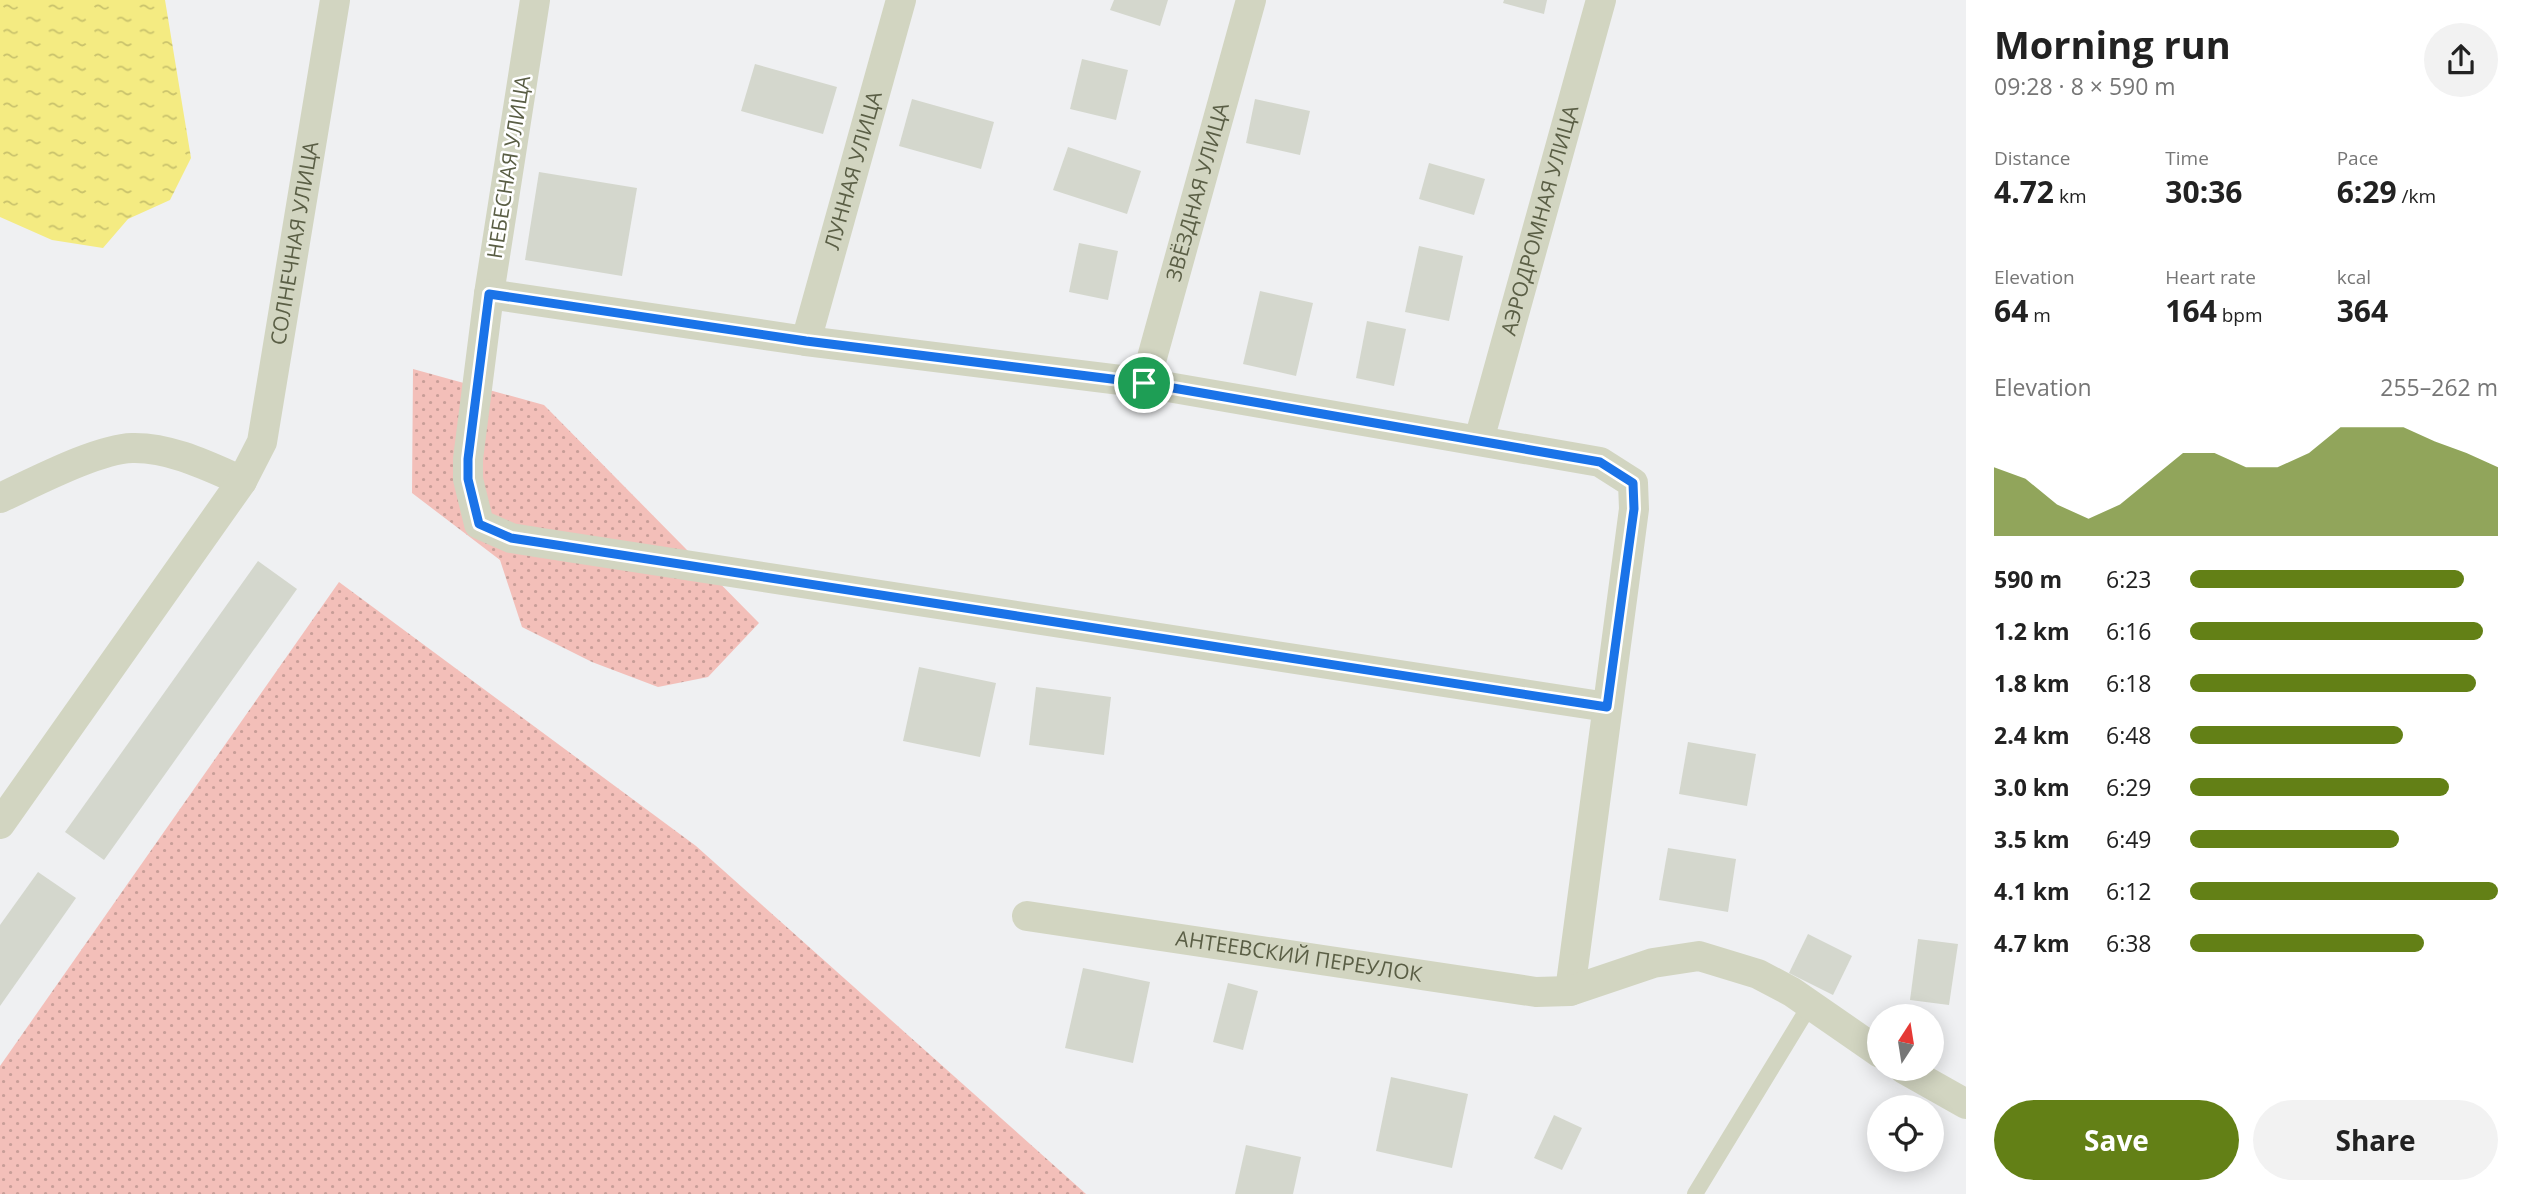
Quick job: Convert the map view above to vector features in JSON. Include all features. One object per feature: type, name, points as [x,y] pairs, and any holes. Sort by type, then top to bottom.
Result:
[{"type":"street","name":"СОЛНЕЧНАЯ УЛИЦА","points":[[0,824],[242,481],[262,442],[335,0]]},
{"type":"street","name":"НЕБЕСНАЯ УЛИЦА","points":[[535,0],[489,294],[468,459],[468,479],[479,524],[511,538],[1607,707]]},
{"type":"street","name":"ЛУННАЯ УЛИЦА","points":[[806,341],[901,0]]},
{"type":"street","name":"ЗВЁЗДНАЯ УЛИЦА","points":[[1144,383],[1251,0]]},
{"type":"street","name":"АЭРОДРОМНАЯ УЛИЦА","points":[[1479,440],[1601,0]]},
{"type":"street","points":[[489,294],[806,341],[1144,383],[1600,462],[1633,483],[1634,509],[1570,991]]},
{"type":"street","points":[[0,498],[77,463],[132,448],[183,457],[242,481]]},
{"type":"street","name":"АНТЕЕВСКИЙ ПЕРЕУЛОК","points":[[1027,916],[1536,992],[1570,991],[1653,963],[1699,956],[1758,974],[1810,1004],[1867,1044]]},
{"type":"street","points":[[1927,1082],[1966,1104]]},
{"type":"lane","points":[[1695,1194],[1810,1004]]},
{"type":"shaded area","points":[[413,369],[544,405],[759,623],[708,677],[658,687],[592,662],[522,627],[500,560],[412,493]]},
{"type":"shaded area","points":[[339,582],[696,846],[1086,1194],[0,1194],[0,1066]]},
{"type":"water","points":[[0,0],[165,0],[191,158],[170,200],[128,219],[103,248],[52,240],[0,217]]},
{"type":"building","points":[[1114,0],[1168,0],[1160,26],[1110,10]]},
{"type":"building","points":[[1504,0],[1547,0],[1544,14],[1503,3]]},
{"type":"building","points":[[1082,59],[1128,70],[1116,120],[1070,109]]},
{"type":"building","points":[[755,64],[837,87],[823,134],[741,111]]},
{"type":"building","points":[[912,99],[994,122],[981,169],[899,146]]},
{"type":"building","points":[[1255,99],[1310,111],[1300,155],[1246,143]]},
{"type":"building","points":[[1068,147],[1141,171],[1127,214],[1053,190]]},
{"type":"building","points":[[1429,163],[1485,179],[1474,215],[1419,199]]},
{"type":"building","points":[[539,172],[637,188],[622,276],[525,260]]},
{"type":"building","points":[[1079,243],[1118,251],[1108,300],[1069,292]]},
{"type":"building","points":[[1419,246],[1463,256],[1449,321],[1405,312]]},
{"type":"building","points":[[1260,291],[1313,303],[1296,376],[1243,364]]},
{"type":"building","points":[[1367,321],[1406,329],[1394,386],[1356,378]]},
{"type":"building","points":[[258,561],[297,589],[104,860],[65,832]]},
{"type":"building","points":[[919,667],[996,683],[980,757],[903,741]]},
{"type":"building","points":[[1036,687],[1111,697],[1104,755],[1029,745]]},
{"type":"building","points":[[1688,742],[1756,754],[1747,806],[1679,794]]},
{"type":"building","points":[[1668,848],[1736,859],[1728,912],[1659,900]]},
{"type":"building","points":[[38,872],[76,898],[0,1006],[0,925]]},
{"type":"building","points":[[1808,934],[1852,956],[1833,995],[1789,973]]},
{"type":"building","points":[[1918,939],[1958,944],[1949,1005],[1910,1000]]},
{"type":"building","points":[[1083,968],[1150,982],[1133,1063],[1065,1048]]},
{"type":"building","points":[[1228,983],[1258,991],[1243,1050],[1213,1042]]},
{"type":"building","points":[[1391,1077],[1468,1094],[1452,1168],[1376,1151]]},
{"type":"building","points":[[1554,1115],[1582,1128],[1562,1170],[1534,1158]]},
{"type":"building","points":[[1246,1145],[1301,1157],[1293,1194],[1235,1194]]},
{"type":"route","points":[[489,294],[806,341],[1144,383],[1600,462],[1619,472],[1633,483],[1634,509],[1607,707],[511,538],[479,524],[468,479],[468,459],[489,294]]}]
